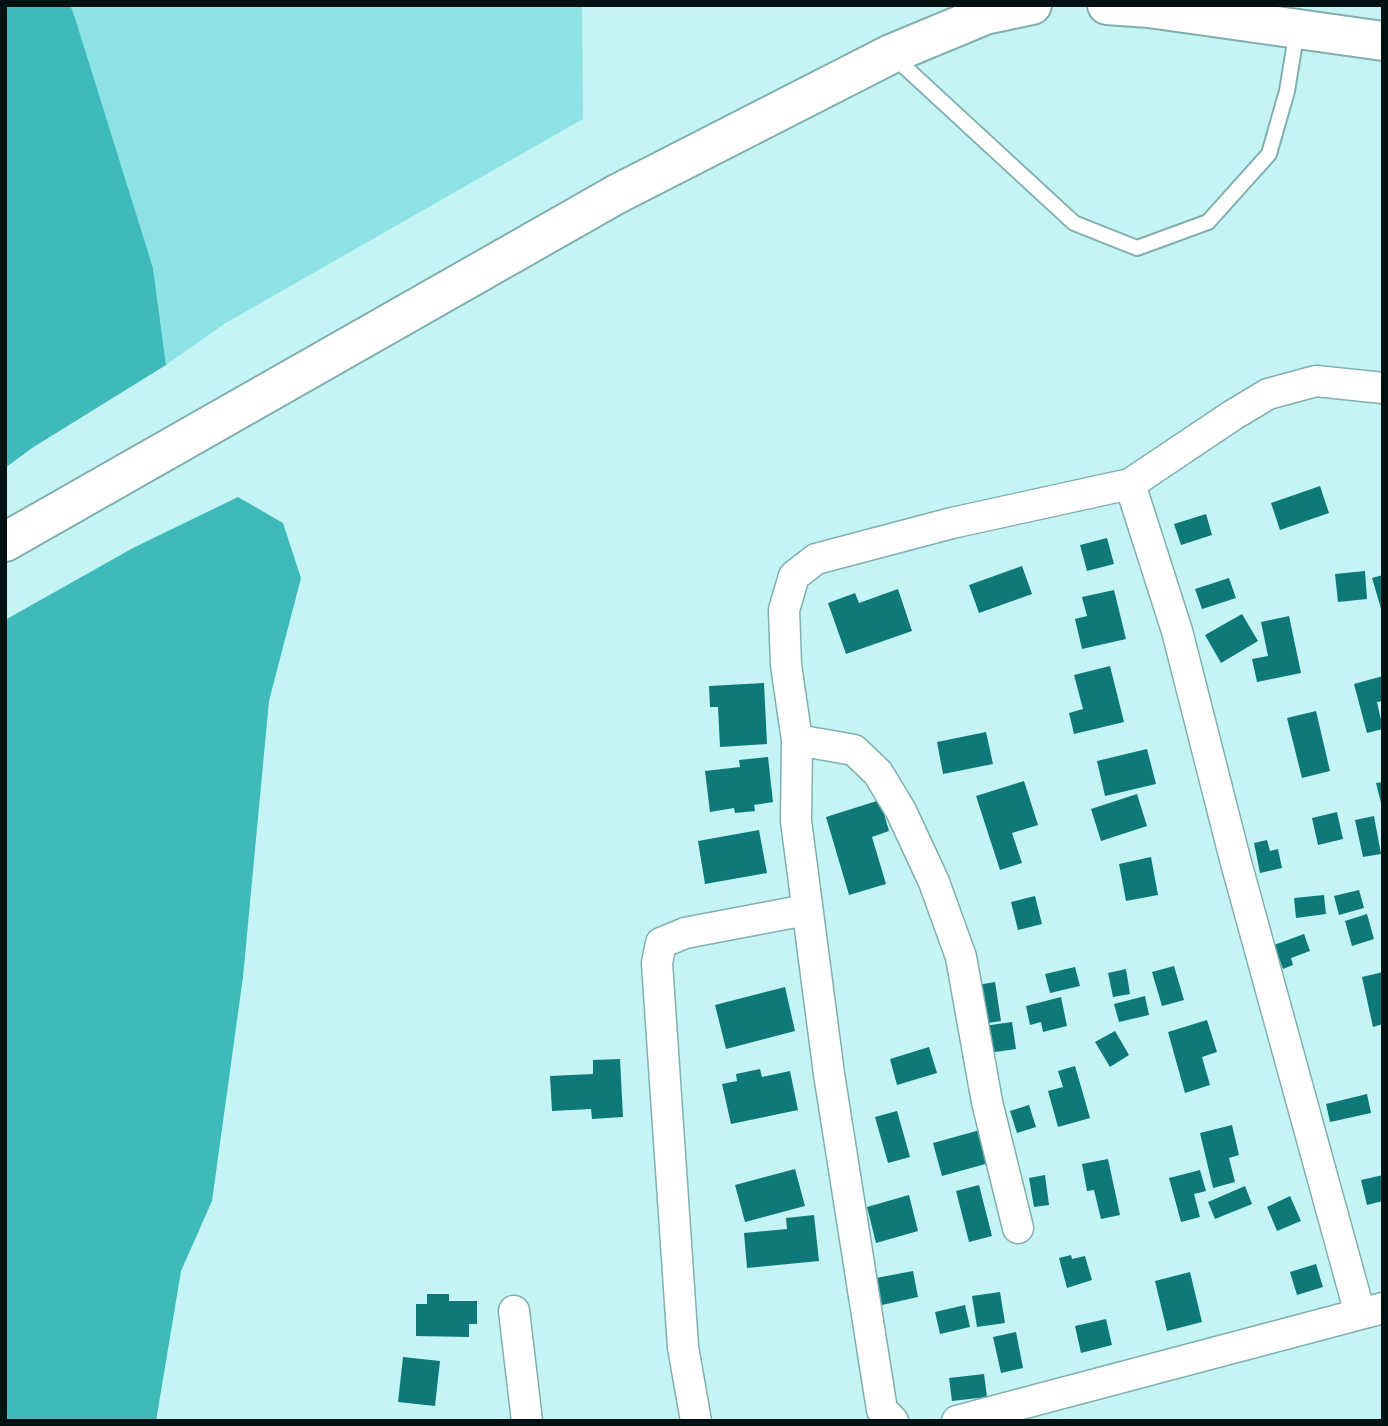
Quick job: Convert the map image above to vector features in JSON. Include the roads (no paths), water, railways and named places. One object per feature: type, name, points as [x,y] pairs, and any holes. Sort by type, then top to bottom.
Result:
[{"type":"highway","points":[[5,542],[617,194],[891,54],[985,15],[1032,5]]},
{"type":"highway","points":[[1107,5],[1149,8],[1383,41]]},
{"type":"street","points":[[893,1421],[882,1410],[806,910],[796,821],[797,740],[786,666],[784,610],[794,576],[816,559],[952,523],[1130,484],[1268,394],[1316,381],[1383,388]]},
{"type":"street","points":[[957,1421],[1371,1311],[1235,859],[1177,631],[1130,484]]},
{"type":"street","points":[[797,740],[854,750],[878,773],[901,811],[934,882],[961,957],[987,1102],[1018,1228]]},
{"type":"street","points":[[696,1421],[683,1347],[657,963],[661,943],[685,933],[806,910]]},
{"type":"street","points":[[514,1311],[527,1421]]},
{"type":"lane","points":[[891,54],[1074,223],[1137,248],[1208,222],[1269,154],[1287,91],[1297,30]]}]
